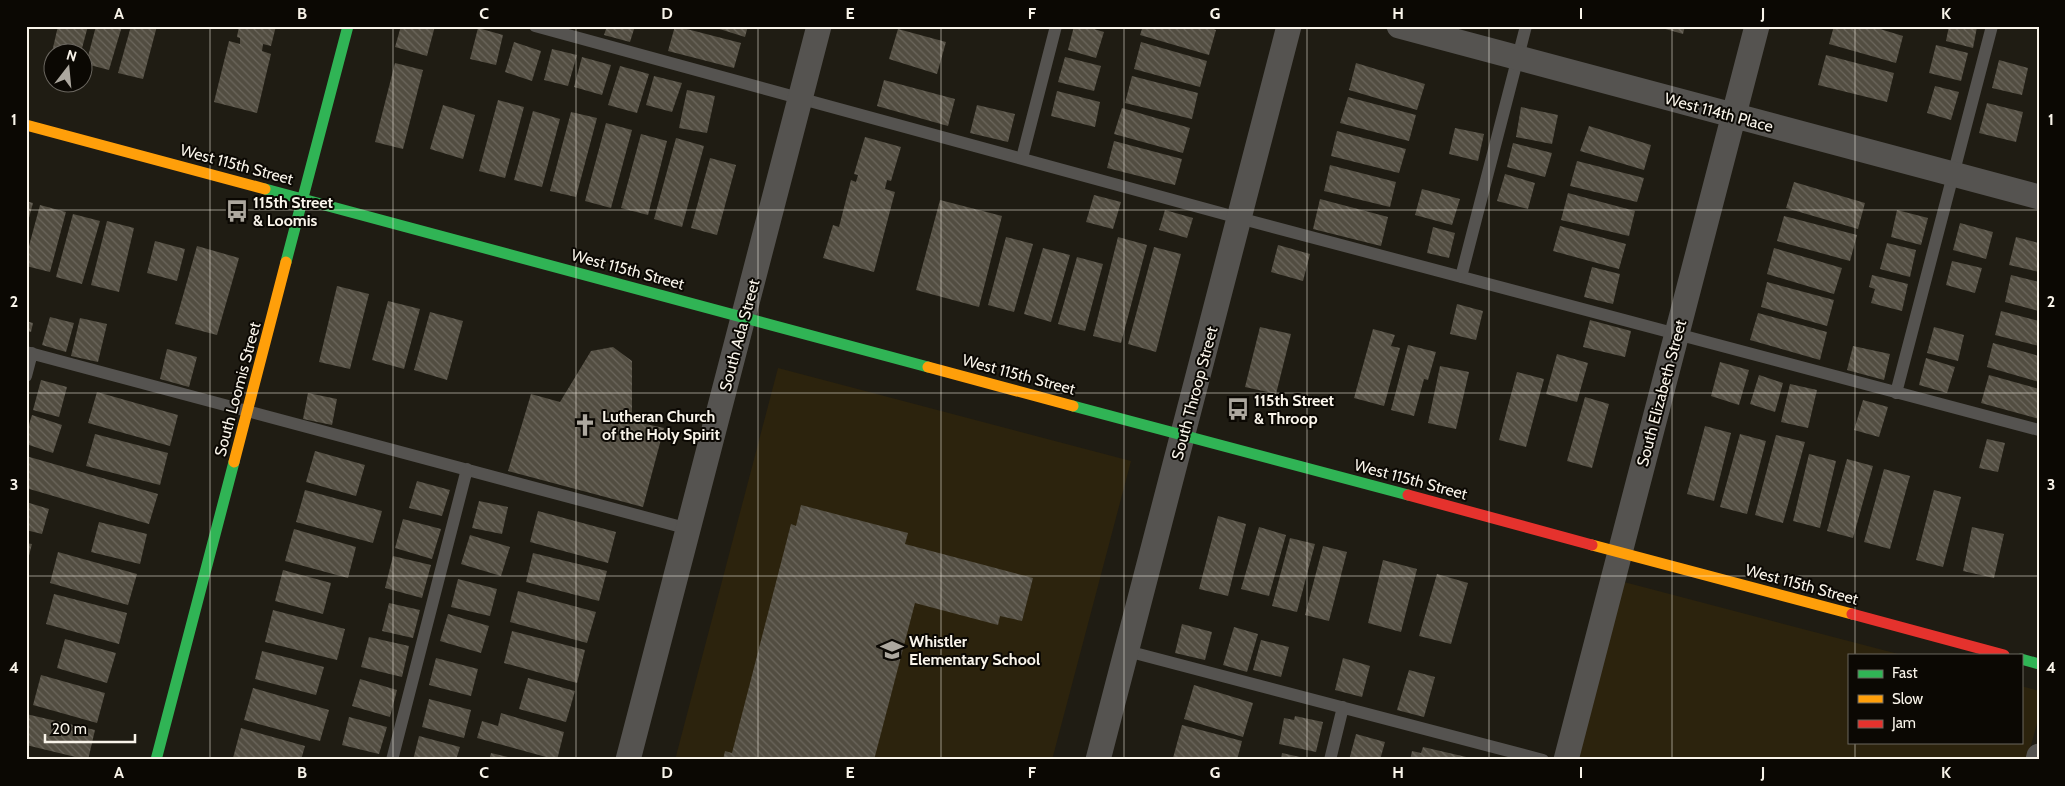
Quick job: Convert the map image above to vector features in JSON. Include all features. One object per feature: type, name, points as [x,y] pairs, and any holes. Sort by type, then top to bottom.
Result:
[{"type":"street","name":"South Loomis Street","points":[[156,760],[348,26]]},
{"type":"street","name":"South Ada Street","points":[[628,760],[819,26]]},
{"type":"street","name":"South Throop Street","points":[[1098,760],[1289,26]]},
{"type":"street","name":"West 114th Place","points":[[1398,26],[2039,198]]},
{"type":"street","name":"South Elizabeth Street","points":[[1566,760],[1757,26]]},
{"type":"street","name":"West 115th Street","points":[[26,125],[2000,654]]},
{"type":"street","points":[[2022,659],[2039,664]]},
{"type":"street","points":[[2038,760],[2039,756]]},
{"type":"lane","points":[[535,26],[1239,218],[2039,430]]},
{"type":"lane","points":[[584,39],[588,26]]},
{"type":"lane","points":[[1022,158],[1056,26]]},
{"type":"lane","points":[[1461,277],[1526,26]]},
{"type":"lane","points":[[1896,393],[1992,26]]},
{"type":"lane","points":[[26,376],[29,353],[689,529]]},
{"type":"lane","points":[[392,760],[467,469]]},
{"type":"lane","points":[[1127,651],[1543,760]]},
{"type":"lane","points":[[1330,760],[1343,707]]},
{"type":"shaded area","name":"Whistler Elementary School","points":[[778,368],[1131,461],[1052,760],[675,760]]},
{"type":"shaded area","points":[[1624,582],[1898,654],[1848,654],[1848,744],[2022,744],[2022,686],[2039,691],[2039,716],[2027,760],[1577,760]]},
{"type":"building","points":[[58,26],[88,26],[84,42],[54,42]]},
{"type":"building","points":[[96,26],[122,26],[109,70],[92,66],[92,42]]},
{"type":"building","points":[[131,26],[157,26],[143,79],[118,73]]},
{"type":"building","points":[[239,26],[276,26],[271,46],[263,44],[262,51],[271,54],[257,113],[214,102],[229,41],[240,44],[240,38],[237,37]]},
{"type":"building","points":[[401,26],[435,26],[427,56],[395,47]]},
{"type":"building","points":[[607,26],[635,26],[630,42],[604,35]]},
{"type":"building","points":[[675,26],[741,43],[734,68],[668,51]]},
{"type":"building","points":[[710,26],[748,26],[745,37]]},
{"type":"building","points":[[1074,26],[1084,26],[1104,32],[1096,58],[1068,50]]},
{"type":"building","points":[[1143,26],[1205,26],[1216,30],[1209,55],[1140,35]]},
{"type":"building","points":[[1655,26],[1685,26],[1683,34]]},
{"type":"building","points":[[1834,26],[1870,26],[1903,36],[1896,63],[1829,44]]},
{"type":"building","points":[[1949,26],[1977,27],[1973,48],[1946,41]]},
{"type":"building","points":[[478,28],[503,35],[496,65],[470,59]]},
{"type":"building","points":[[898,29],[946,42],[937,74],[889,59]]},
{"type":"building","points":[[514,42],[541,51],[532,81],[505,72]]},
{"type":"building","points":[[1141,42],[1207,61],[1200,87],[1134,69]]},
{"type":"building","points":[[1936,45],[1968,53],[1961,81],[1929,73]]},
{"type":"building","points":[[552,49],[577,55],[568,86],[544,80]]},
{"type":"building","points":[[1826,55],[1894,73],[1887,102],[1818,85]]},
{"type":"building","points":[[582,57],[611,65],[602,95],[574,87]]},
{"type":"building","points":[[1065,57],[1101,66],[1094,91],[1058,82]]},
{"type":"building","points":[[1999,60],[2028,68],[2022,95],[1992,88]]},
{"type":"building","points":[[395,63],[423,70],[403,149],[375,142]]},
{"type":"building","points":[[1356,63],[1425,84],[1417,110],[1349,90]]},
{"type":"building","points":[[620,66],[649,74],[637,113],[608,105]]},
{"type":"building","points":[[654,76],[682,83],[672,112],[646,105]]},
{"type":"building","points":[[1132,76],[1198,93],[1192,119],[1125,103]]},
{"type":"building","points":[[884,80],[955,99],[948,126],[877,106]]},
{"type":"building","points":[[1935,86],[1959,92],[1951,120],[1927,113]]},
{"type":"building","points":[[687,90],[715,96],[707,133],[679,128]]},
{"type":"building","points":[[1057,91],[1100,102],[1095,127],[1051,116]]},
{"type":"building","points":[[1348,97],[1416,115],[1409,141],[1340,123]]},
{"type":"building","points":[[498,100],[524,107],[505,178],[479,171]]},
{"type":"building","points":[[1987,103],[2023,112],[2016,142],[1979,133]]},
{"type":"building","points":[[443,105],[475,115],[463,159],[430,149]]},
{"type":"building","points":[[977,105],[1015,114],[1008,142],[970,133]]},
{"type":"building","points":[[1521,107],[1558,115],[1552,144],[1516,137]]},
{"type":"building","points":[[1122,108],[1190,128],[1183,153],[1114,134]]},
{"type":"building","points":[[533,111],[560,119],[542,187],[514,180]]},
{"type":"building","points":[[571,112],[597,118],[576,197],[550,191]]},
{"type":"building","points":[[606,123],[632,130],[611,208],[585,201]]},
{"type":"building","points":[[1589,126],[1651,145],[1644,170],[1580,151]]},
{"type":"building","points":[[1455,128],[1484,134],[1478,161],[1449,154]]},
{"type":"building","points":[[1337,131],[1406,149],[1399,173],[1331,156]]},
{"type":"building","points":[[641,134],[667,141],[648,215],[621,208]]},
{"type":"building","points":[[865,137],[901,147],[891,181],[887,180],[885,189],[895,192],[874,272],[823,258],[833,225],[839,227],[851,180],[856,182],[858,175],[854,174]]},
{"type":"building","points":[[676,138],[704,146],[682,227],[654,219]]},
{"type":"building","points":[[1114,141],[1182,159],[1175,185],[1107,168]]},
{"type":"building","points":[[1513,143],[1552,153],[1545,177],[1507,167]]},
{"type":"building","points":[[710,158],[736,165],[717,235],[691,228]]},
{"type":"building","points":[[1577,161],[1644,178],[1637,202],[1570,186]]},
{"type":"building","points":[[1330,165],[1396,182],[1390,207],[1324,191]]},
{"type":"building","points":[[1505,174],[1535,183],[1528,209],[1497,201]]},
{"type":"building","points":[[1794,182],[1865,203],[1858,229],[1786,208]]},
{"type":"building","points":[[1422,189],[1460,199],[1452,225],[1415,215]]},
{"type":"building","points":[[1568,193],[1635,211],[1629,236],[1561,220]]},
{"type":"building","points":[[1094,195],[1121,202],[1113,229],[1086,222]]},
{"type":"building","points":[[1320,199],[1388,217],[1381,246],[1313,229]]},
{"type":"building","points":[[940,200],[1002,216],[979,307],[916,290]]},
{"type":"building","points":[[26,201],[33,203],[27,225],[26,225]]},
{"type":"building","points":[[40,205],[66,212],[50,272],[26,266],[26,257]]},
{"type":"building","points":[[1165,210],[1193,218],[1187,238],[1159,230]]},
{"type":"building","points":[[1897,210],[1928,218],[1921,245],[1891,237]]},
{"type":"building","points":[[73,214],[100,221],[82,284],[56,277]]},
{"type":"building","points":[[1784,216],[1857,235],[1850,261],[1777,241]]},
{"type":"building","points":[[107,221],[134,228],[119,292],[91,285]]},
{"type":"building","points":[[1960,223],[1993,232],[1986,259],[1953,250]]},
{"type":"building","points":[[1560,226],[1626,244],[1619,269],[1553,251]]},
{"type":"building","points":[[1433,227],[1455,233],[1449,258],[1427,253]]},
{"type":"building","points":[[1006,237],[1033,244],[1014,312],[988,305]]},
{"type":"building","points":[[1118,237],[1147,245],[1121,343],[1093,336]]},
{"type":"building","points":[[2016,237],[2039,243],[2039,272],[2009,265]]},
{"type":"building","points":[[155,241],[185,249],[177,281],[147,273]]},
{"type":"building","points":[[1887,243],[1916,250],[1910,277],[1880,269]]},
{"type":"building","points":[[1278,245],[1310,254],[1303,281],[1271,272]]},
{"type":"building","points":[[197,246],[239,258],[217,335],[175,324]]},
{"type":"building","points":[[1154,247],[1181,254],[1156,352],[1128,344]]},
{"type":"building","points":[[1043,248],[1070,255],[1051,322],[1024,314]]},
{"type":"building","points":[[1774,248],[1842,268],[1834,294],[1767,274]]},
{"type":"building","points":[[1077,257],[1103,264],[1085,331],[1058,324]]},
{"type":"building","points":[[1952,261],[1982,268],[1975,293],[1946,285]]},
{"type":"building","points":[[1592,267],[1620,274],[1613,304],[1584,297]]},
{"type":"building","points":[[1872,275],[1908,284],[1902,311],[1871,303],[1875,289],[1869,287]]},
{"type":"building","points":[[2011,275],[2039,282],[2039,311],[2005,302]]},
{"type":"building","points":[[1767,282],[1834,300],[1827,326],[1761,307]]},
{"type":"building","points":[[337,286],[369,294],[350,369],[319,362]]},
{"type":"building","points":[[388,301],[420,309],[404,369],[372,360]]},
{"type":"building","points":[[1457,304],[1483,311],[1476,340],[1450,334]]},
{"type":"building","points":[[2001,311],[2039,321],[2039,346],[1995,335]]},
{"type":"building","points":[[430,312],[463,321],[447,380],[414,370]]},
{"type":"building","points":[[1758,313],[1827,332],[1820,360],[1750,340]]},
{"type":"building","points":[[50,317],[74,323],[66,352],[42,345]]},
{"type":"building","points":[[80,318],[107,324],[98,362],[71,356]]},
{"type":"building","points":[[1590,320],[1631,331],[1625,357],[1583,347]]},
{"type":"building","points":[[26,321],[33,323],[31,332],[26,331]]},
{"type":"building","points":[[1260,327],[1291,334],[1276,394],[1245,387]]},
{"type":"building","points":[[1934,327],[1964,335],[1958,361],[1927,353]]},
{"type":"building","points":[[1373,329],[1395,335],[1391,346],[1400,348],[1384,406],[1354,398]]},
{"type":"building","points":[[1993,343],[2039,356],[2039,382],[1987,367]]},
{"type":"building","points":[[1408,345],[1436,352],[1428,380],[1424,379],[1414,416],[1391,410]]},
{"type":"building","points":[[1853,346],[1890,354],[1884,380],[1847,370]]},
{"type":"building","name":"Lutheran Church of the Holy Spirit","points":[[613,347],[632,361],[632,421],[664,428],[643,507],[508,471],[531,394],[560,402],[591,351]]},
{"type":"building","points":[[167,349],[197,357],[189,387],[160,379]]},
{"type":"building","points":[[1557,354],[1588,363],[1577,402],[1546,394]]},
{"type":"building","points":[[1926,358],[1955,367],[1947,393],[1919,385]]},
{"type":"building","points":[[1720,362],[1749,370],[1739,405],[1711,396]]},
{"type":"building","points":[[1440,366],[1469,372],[1456,429],[1428,423]]},
{"type":"building","points":[[1517,372],[1544,379],[1526,447],[1499,440]]},
{"type":"building","points":[[1759,375],[1783,383],[1775,412],[1750,404]]},
{"type":"building","points":[[1989,375],[2039,389],[2039,419],[1981,403]]},
{"type":"building","points":[[41,380],[67,387],[59,417],[33,410]]},
{"type":"building","points":[[1790,384],[1817,390],[1808,428],[1781,422]]},
{"type":"building","points":[[97,392],[178,415],[170,446],[88,423]]},
{"type":"building","points":[[308,393],[337,399],[332,425],[303,419]]},
{"type":"building","points":[[1585,397],[1609,404],[1592,468],[1567,461]]},
{"type":"building","points":[[1863,400],[1888,407],[1879,437],[1854,430]]},
{"type":"building","points":[[32,415],[62,425],[53,453],[26,444],[26,434]]},
{"type":"building","points":[[1705,426],[1731,433],[1714,501],[1687,494]]},
{"type":"building","points":[[95,434],[168,453],[160,485],[86,466]]},
{"type":"building","points":[[1740,434],[1766,441],[1747,514],[1720,507]]},
{"type":"building","points":[[1776,435],[1805,442],[1783,523],[1755,515]]},
{"type":"building","points":[[1987,439],[2005,443],[1998,472],[1979,468]]},
{"type":"building","points":[[315,451],[365,465],[356,496],[306,482]]},
{"type":"building","points":[[1809,454],[1836,461],[1820,528],[1793,521]]},
{"type":"building","points":[[26,456],[158,494],[149,524],[26,488]]},
{"type":"building","points":[[1847,459],[1873,466],[1853,538],[1827,531]]},
{"type":"building","points":[[1884,469],[1910,476],[1890,549],[1864,542]]},
{"type":"building","points":[[417,481],[450,490],[442,516],[409,508]]},
{"type":"building","points":[[305,490],[382,511],[373,543],[296,522]]},
{"type":"building","points":[[1934,490],[1961,497],[1943,567],[1916,560]]},
{"type":"building","points":[[479,501],[508,507],[502,534],[472,528]]},
{"type":"building","points":[[26,502],[49,509],[42,534],[26,530]]},
{"type":"building","points":[[801,505],[908,533],[905,544],[1033,578],[1022,621],[1000,616],[998,625],[915,603],[874,760],[723,760],[725,751],[732,753],[791,524],[796,526]]},
{"type":"building","points":[[538,511],[616,532],[608,563],[530,542]]},
{"type":"building","points":[[1218,516],[1246,524],[1228,596],[1199,589]]},
{"type":"building","points":[[403,519],[441,529],[432,559],[395,548]]},
{"type":"building","points":[[99,522],[147,534],[140,564],[91,552]]},
{"type":"building","points":[[1259,527],[1286,535],[1269,596],[1241,589]]},
{"type":"building","points":[[1972,527],[2004,534],[1994,578],[1963,571]]},
{"type":"building","points":[[294,529],[356,547],[348,578],[285,561]]},
{"type":"building","points":[[470,535],[510,547],[501,576],[461,564]]},
{"type":"building","points":[[1290,538],[1315,544],[1297,612],[1272,606]]},
{"type":"building","points":[[26,543],[32,544],[27,563],[26,563]]},
{"type":"building","points":[[1323,546],[1347,552],[1329,621],[1305,615]]},
{"type":"building","points":[[58,552],[137,574],[128,605],[50,583]]},
{"type":"building","points":[[533,553],[607,571],[599,601],[526,582]]},
{"type":"building","points":[[393,556],[431,565],[422,598],[385,588]]},
{"type":"building","points":[[1383,560],[1417,569],[1401,632],[1368,623]]},
{"type":"building","points":[[283,570],[331,583],[323,614],[275,601]]},
{"type":"building","points":[[1437,574],[1468,583],[1451,644],[1419,636]]},
{"type":"building","points":[[458,579],[497,589],[490,616],[451,607]]},
{"type":"building","points":[[518,591],[596,612],[587,643],[510,622]]},
{"type":"building","points":[[54,594],[127,613],[119,644],[46,624]]},
{"type":"building","points":[[389,603],[420,610],[413,638],[382,631]]},
{"type":"building","points":[[273,610],[345,629],[337,660],[265,642]]},
{"type":"building","points":[[448,614],[489,626],[481,653],[440,641]]},
{"type":"building","points":[[1182,624],[1212,632],[1205,660],[1175,653]]},
{"type":"building","points":[[1234,627],[1258,634],[1247,672],[1223,665]]},
{"type":"building","points":[[512,631],[585,650],[577,683],[504,663]]},
{"type":"building","points":[[369,637],[409,646],[402,677],[361,667]]},
{"type":"building","points":[[65,639],[116,653],[107,683],[57,668]]},
{"type":"building","points":[[1261,640],[1289,647],[1281,677],[1253,670]]},
{"type":"building","points":[[262,651],[324,667],[316,695],[255,679]]},
{"type":"building","points":[[436,658],[478,669],[471,696],[429,685]]},
{"type":"building","points":[[1343,658],[1370,666],[1362,697],[1335,690]]},
{"type":"building","points":[[1409,670],[1435,677],[1424,717],[1397,710]]},
{"type":"building","points":[[41,675],[105,693],[97,723],[33,705]]},
{"type":"building","points":[[528,678],[575,691],[566,722],[519,709]]},
{"type":"building","points":[[360,679],[397,690],[390,717],[352,706]]},
{"type":"building","points":[[1194,685],[1253,703],[1243,737],[1184,719]]},
{"type":"building","points":[[253,688],[329,710],[320,741],[244,720]]},
{"type":"building","points":[[429,699],[471,710],[464,738],[422,727]]},
{"type":"building","points":[[501,713],[564,732],[557,760],[477,738],[482,721],[498,726]]},
{"type":"building","points":[[26,714],[95,730],[88,760],[26,745]]},
{"type":"building","points":[[1295,716],[1323,722],[1316,752],[1279,744],[1284,718],[1294,720]]},
{"type":"building","points":[[349,717],[387,727],[379,754],[342,745]]},
{"type":"building","points":[[1182,725],[1242,741],[1237,760],[1181,760],[1173,758]]},
{"type":"building","points":[[241,728],[305,746],[301,760],[233,758]]},
{"type":"building","points":[[1356,734],[1385,742],[1380,760],[1349,760]]},
{"type":"building","points":[[419,736],[460,747],[456,760],[413,760]]},
{"type":"building","points":[[1423,747],[1475,760],[1410,760],[1412,751],[1421,753]]},
{"type":"building","points":[[491,753],[516,759],[516,760],[489,760]]},
{"type":"building","points":[[1282,753],[1309,759],[1309,760],[1281,760]]},
{"type":"traffic: fast","points":[[286,262],[348,26]]},
{"type":"traffic: fast","points":[[265,189],[928,367]]},
{"type":"traffic: fast","points":[[1073,406],[1408,495]]},
{"type":"traffic: fast","points":[[156,760],[234,462]]},
{"type":"traffic: fast","points":[[2022,659],[2039,664]]},
{"type":"traffic: slow","points":[[26,125],[265,189]]},
{"type":"traffic: slow","points":[[234,462],[286,262]]},
{"type":"traffic: slow","points":[[928,367],[1073,406]]},
{"type":"traffic: slow","points":[[1592,545],[1852,614]]},
{"type":"traffic: jam","points":[[1408,495],[1592,545]]},
{"type":"traffic: jam","points":[[1852,614],[2000,654]]},
{"type":"place","name":"115th Street & Loomis","points":[[237,211]]},
{"type":"place","name":"115th Street & Throop","points":[[1238,409]]},
{"type":"place","name":"Lutheran Church of the Holy Spirit","points":[[585,425]]},
{"type":"place","name":"Whistler Elementary School","points":[[892,650]]}]
